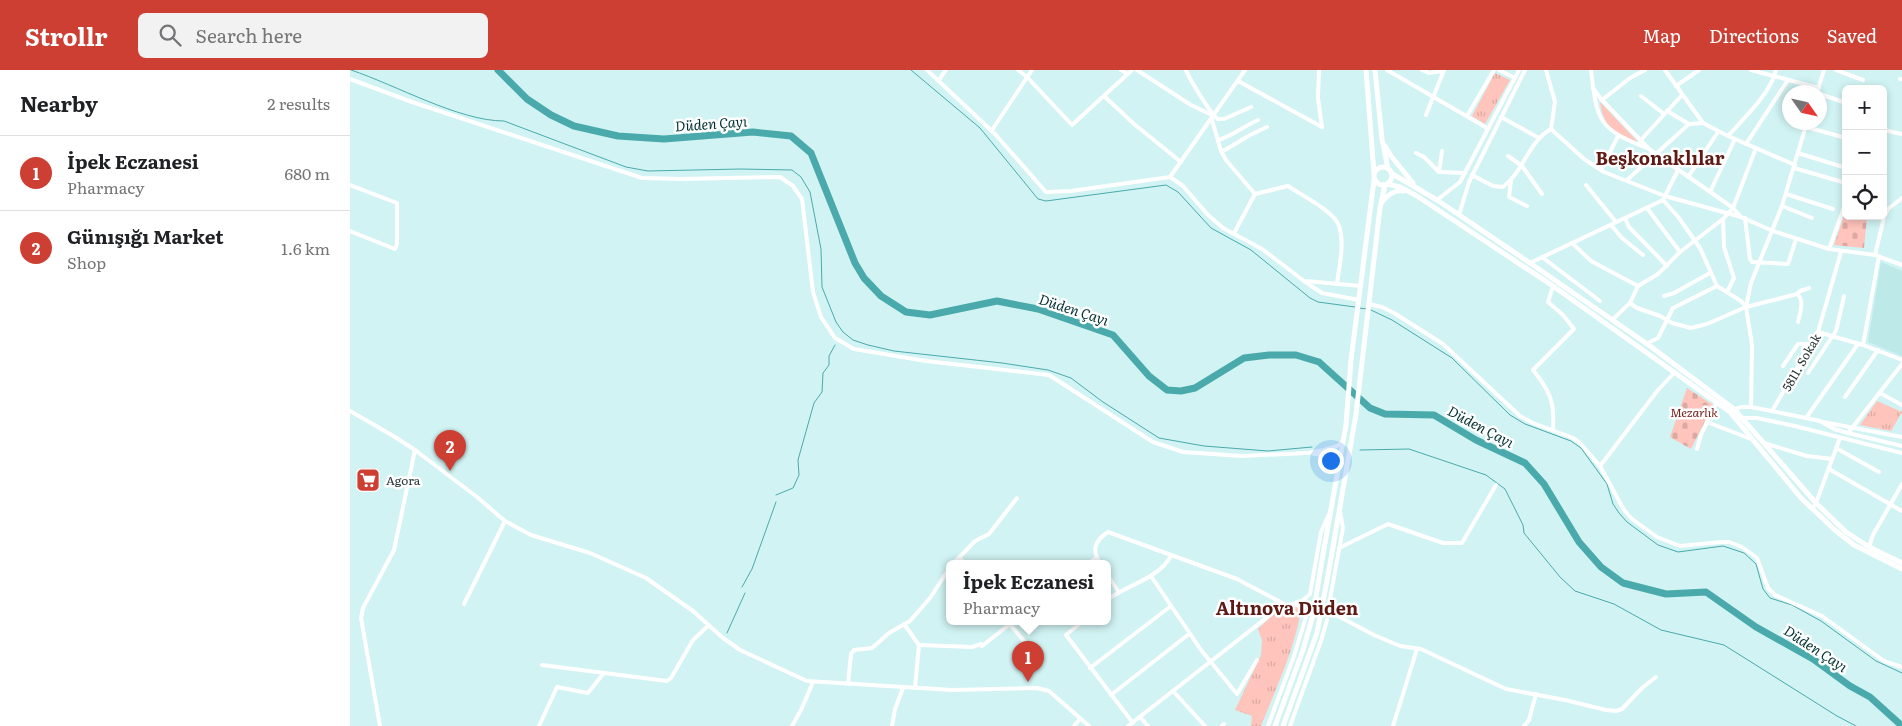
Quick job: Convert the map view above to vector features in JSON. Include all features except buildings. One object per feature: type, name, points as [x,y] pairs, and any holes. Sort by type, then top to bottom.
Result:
[{"type":"main road","points":[[1276,726],[1303,650],[1314,607],[1340,464],[1374,180],[1366,70]]},
{"type":"main road","points":[[1283,726],[1317,633],[1356,414],[1382,203],[1386,184],[1391,180],[1382,139],[1375,70]]},
{"type":"main road","points":[[1382,139],[1391,156],[1417,188]]},
{"type":"main road","points":[[1374,173],[1380,168],[1390,171],[1437,200],[1646,344],[1742,418],[1816,503],[1846,532],[1869,547],[1902,562]]},
{"type":"main road","points":[[1374,180],[1378,184],[1386,184],[1408,192],[1553,286],[1674,373],[1732,410],[1735,418],[1812,509],[1854,545],[1902,569]]},
{"type":"main road","points":[[1382,203],[1397,190],[1408,192]]},
{"type":"street","points":[[927,70],[992,130],[1046,192],[1071,191],[1170,177],[1183,186],[1208,215],[1262,249],[1322,293],[1359,300]]},
{"type":"street","points":[[938,81],[946,70]]},
{"type":"street","points":[[1018,70],[1027,77],[1072,125],[1132,70]]},
{"type":"street","points":[[992,130],[1032,70]]},
{"type":"street","points":[[1121,70],[1128,74]]},
{"type":"street","points":[[1138,70],[1191,105],[1218,120],[1251,108]]},
{"type":"street","points":[[1186,70],[1189,79],[1196,86],[1213,117],[1221,151],[1234,172],[1255,194]]},
{"type":"street","points":[[1170,177],[1245,70]]},
{"type":"street","points":[[1238,81],[1322,127],[1318,98],[1319,70]]},
{"type":"street","points":[[1387,70],[1487,128]]},
{"type":"street","points":[[1422,70],[1429,73],[1443,71],[1426,116]]},
{"type":"street","points":[[1467,116],[1494,70]]},
{"type":"street","points":[[1499,70],[1515,78]]},
{"type":"street","points":[[1437,200],[1460,182],[1519,70]]},
{"type":"street","points":[[1459,215],[1472,175],[1525,70]]},
{"type":"street","points":[[1472,175],[1493,186],[1503,187],[1522,166],[1529,150],[1551,129],[1555,102],[1546,70]]},
{"type":"street","points":[[1591,70],[1593,88],[1602,122],[1608,130],[1649,149],[1733,208],[1742,218],[1752,262],[1788,264],[1796,239]]},
{"type":"street","points":[[1602,100],[1630,78],[1645,70]]},
{"type":"street","points":[[1664,70],[1703,123],[1718,132],[1794,166],[1842,182]]},
{"type":"street","points":[[1676,86],[1699,70]]},
{"type":"street","points":[[1751,70],[1802,85]]},
{"type":"street","points":[[1728,136],[1762,96],[1774,77],[1776,70]]},
{"type":"street","points":[[1820,85],[1824,70]]},
{"type":"street","points":[[1836,70],[1863,80]]},
{"type":"street","points":[[350,79],[412,102],[642,178],[780,177],[793,186],[802,199],[813,292],[821,317],[835,338],[854,349],[926,361],[1050,375],[1153,442],[1183,452],[1242,456],[1307,453],[1324,450],[1343,442]]},
{"type":"street","points":[[1746,144],[1788,80]]},
{"type":"street","points":[[1593,88],[1639,143]]},
{"type":"street","points":[[1639,143],[1682,95]]},
{"type":"street","points":[[1827,95],[1842,101]]},
{"type":"street","points":[[1104,96],[1134,124],[1181,162]]},
{"type":"street","points":[[1641,96],[1689,124],[1703,123]]},
{"type":"street","points":[[1501,117],[1540,138]]},
{"type":"street","points":[[1218,140],[1258,120]]},
{"type":"street","points":[[1628,180],[1689,124]]},
{"type":"street","points":[[1221,151],[1267,127]]},
{"type":"street","points":[[1551,129],[1584,159],[1601,170],[1628,180],[1664,198],[1742,218],[1796,239],[1829,249],[1877,256],[1902,266]]},
{"type":"street","points":[[1751,407],[1752,345],[1746,307],[1751,283],[1774,231],[1805,130]]},
{"type":"street","points":[[1822,130],[1842,137]]},
{"type":"street","points":[[1886,130],[1902,134]]},
{"type":"street","points":[[1688,177],[1718,132]]},
{"type":"street","points":[[1601,170],[1618,136]]},
{"type":"street","points":[[1710,192],[1735,140]]},
{"type":"street","points":[[1612,320],[1630,303],[1638,286],[1658,274],[1680,252],[1733,208],[1756,148]]},
{"type":"street","points":[[1439,172],[1442,151]]},
{"type":"street","points":[[1416,153],[1424,157],[1439,172],[1465,173]]},
{"type":"street","points":[[1798,153],[1842,167]]},
{"type":"street","points":[[1508,156],[1522,166],[1542,194]]},
{"type":"street","points":[[1530,263],[1647,208],[1664,198],[1678,170]]},
{"type":"street","points":[[1511,180],[1509,197],[1527,206]]},
{"type":"street","points":[[350,185],[397,203],[397,244],[395,249],[350,231]]},
{"type":"street","points":[[1586,185],[1616,222]]},
{"type":"street","points":[[1234,233],[1255,194],[1288,186],[1334,218],[1340,227],[1342,248],[1337,284]]},
{"type":"street","points":[[1786,194],[1833,209]]},
{"type":"street","points":[[1664,198],[1700,248],[1717,286],[1741,301],[1746,307]]},
{"type":"street","points":[[1863,345],[1884,217],[1888,209],[1902,198]]},
{"type":"street","points":[[1782,206],[1812,218]]},
{"type":"street","points":[[1647,208],[1680,252]]},
{"type":"street","points":[[1829,249],[1842,213]]},
{"type":"street","points":[[1625,218],[1629,227],[1667,266]]},
{"type":"street","points":[[1722,219],[1724,247],[1734,278],[1727,292]]},
{"type":"street","points":[[1611,225],[1642,256]]},
{"type":"street","points":[[1572,243],[1592,261],[1638,286]]},
{"type":"street","name":"5811. Sokak","points":[[1772,411],[1818,332],[1841,252]]},
{"type":"street","points":[[1542,257],[1600,301]]},
{"type":"street","points":[[1664,296],[1674,293],[1710,273]]},
{"type":"street","points":[[1304,281],[1361,286]]},
{"type":"street","points":[[1553,286],[1548,302],[1574,328],[1533,370],[1546,385],[1553,401],[1553,430]]},
{"type":"street","points":[[1646,344],[1658,338],[1666,319],[1674,308],[1717,286]]},
{"type":"street","points":[[1630,303],[1637,308],[1691,328],[1707,324],[1746,307],[1797,294],[1810,288]]},
{"type":"street","points":[[1797,294],[1801,296],[1802,302],[1798,322]]},
{"type":"street","points":[[1808,373],[1836,331],[1844,296]]},
{"type":"street","points":[[1369,304],[1382,307],[1394,313],[1443,344],[1511,408],[1533,423],[1573,438],[1580,443],[1600,466],[1624,510],[1632,519],[1657,538],[1680,546],[1729,542],[1742,547],[1757,558],[1768,588],[1775,595],[1822,616],[1884,661],[1902,668]]},
{"type":"street","points":[[1818,332],[1863,345],[1902,360]]},
{"type":"street","points":[[1783,366],[1798,344],[1811,344]]},
{"type":"street","points":[[1806,418],[1858,344]]},
{"type":"street","points":[[1845,397],[1878,350]]},
{"type":"street","points":[[1848,433],[1902,364]]},
{"type":"street","points":[[1600,466],[1658,390],[1674,373]]},
{"type":"street","points":[[1880,393],[1902,405]]},
{"type":"street","points":[[1697,450],[1707,422],[1717,402]]},
{"type":"street","points":[[1732,410],[1740,407],[1751,407],[1902,437]]},
{"type":"street","points":[[350,411],[415,450],[477,497],[505,521],[531,535],[590,553],[623,566],[659,587],[693,611],[740,650],[780,670],[813,682],[952,690],[1037,688],[1049,691],[1089,726]]},
{"type":"street","points":[[1735,418],[1757,418],[1902,453]]},
{"type":"street","points":[[1820,421],[1834,429],[1902,446]]},
{"type":"street","points":[[1707,422],[1754,440]]},
{"type":"street","points":[[1812,509],[1816,503],[1840,438]]},
{"type":"street","points":[[1762,442],[1808,456],[1832,460]]},
{"type":"street","points":[[1836,448],[1880,472]]},
{"type":"street","points":[[380,726],[361,618],[363,608],[394,550],[415,450]]},
{"type":"street","points":[[1307,453],[1330,456],[1335,458],[1340,464]]},
{"type":"street","points":[[1829,469],[1902,511]]},
{"type":"street","points":[[1869,547],[1873,535],[1900,494],[1902,484]]},
{"type":"street","points":[[1339,548],[1388,524],[1443,543],[1462,543],[1496,485]]},
{"type":"street","points":[[961,560],[959,558],[975,541],[989,534],[994,525],[1017,498]]},
{"type":"street","points":[[1128,726],[1280,608],[1301,602],[1310,594],[1321,532],[1332,507]]},
{"type":"street","points":[[1329,611],[1343,528],[1339,511]]},
{"type":"street","points":[[464,604],[505,521]]},
{"type":"street","points":[[1098,560],[1094,551],[1095,544],[1099,538],[1108,532],[1237,579],[1288,606]]},
{"type":"street","points":[[1111,597],[1118,591],[1151,576],[1165,565],[1171,556]]},
{"type":"street","points":[[1093,560],[1097,557]]},
{"type":"street","points":[[848,684],[851,654],[854,650],[872,648],[889,633],[910,621],[930,598],[946,574]]},
{"type":"street","points":[[1151,576],[1189,634],[1237,694],[1257,660]]},
{"type":"street","points":[[1111,580],[1118,591]]},
{"type":"street","points":[[1301,602],[1329,611],[1400,646],[1417,649],[1506,689],[1616,711],[1622,709],[1642,688],[1656,677]]},
{"type":"street","points":[[1294,604],[1314,607]]},
{"type":"street","points":[[1090,668],[1172,606]]},
{"type":"street","points":[[1268,726],[1294,656],[1306,617]]},
{"type":"street","points":[[1290,726],[1315,660],[1327,620]]},
{"type":"street","points":[[904,624],[919,645],[915,688]]},
{"type":"street","points":[[542,665],[667,681],[671,678],[693,640],[709,625]]},
{"type":"street","points":[[919,645],[972,647],[981,645],[1005,625]]},
{"type":"street","points":[[1011,625],[1035,654]]},
{"type":"street","points":[[1077,625],[1066,635],[1133,723]]},
{"type":"street","points":[[1111,696],[1189,634]]},
{"type":"street","points":[[1312,649],[1315,660]]},
{"type":"street","points":[[1393,726],[1417,649]]},
{"type":"street","points":[[1294,656],[1303,650]]},
{"type":"street","points":[[539,726],[557,687],[588,693],[603,674]]},
{"type":"street","points":[[792,726],[813,682]]},
{"type":"street","points":[[892,726],[895,709],[903,688]]},
{"type":"street","points":[[1173,691],[1205,726]]},
{"type":"street","points":[[1524,726],[1528,720],[1536,694]]},
{"type":"street","points":[[1140,717],[1148,726]]},
{"type":"street","points":[[1074,726],[1080,719]]},
{"type":"shaded area","points":[[1881,262],[1902,271],[1902,356],[1868,342]]},
{"type":"green space","points":[[1495,73],[1510,80],[1485,124],[1472,116]]},
{"type":"green space","points":[[1600,102],[1638,142],[1620,134],[1606,122]]},
{"type":"green space","points":[[1843,220],[1867,220],[1864,248],[1834,245]]},
{"type":"green space","name":"Mezarlık","points":[[1687,388],[1713,405],[1691,449],[1670,437]]},
{"type":"green space","points":[[1877,401],[1902,412],[1891,431],[1860,425]]},
{"type":"green space","points":[[1297,607],[1301,609],[1298,624],[1284,668],[1261,726],[1251,726],[1252,716],[1235,710],[1261,655],[1262,640],[1258,629],[1279,609]]},
{"type":"waterway","points":[[351,70],[448,109],[467,115],[504,121],[626,167],[648,171],[792,170],[801,177],[810,192],[821,249],[822,287],[836,322],[843,332],[853,340],[894,351],[1048,370],[1071,378],[1103,402],[1159,438],[1204,446],[1268,451],[1312,447]]},
{"type":"waterway","name":"Düden Çayı","points":[[498,70],[527,99],[551,115],[574,126],[618,136],[664,139],[753,132],[791,136],[811,153],[855,263],[864,278],[881,296],[906,312],[930,315],[997,301],[1038,309],[1113,335],[1149,376],[1167,390],[1181,391],[1195,388],[1244,358],[1269,355],[1296,355],[1319,362],[1370,408],[1385,414],[1434,415],[1476,440],[1525,463],[1544,484],[1579,542],[1601,567],[1623,583],[1666,594],[1706,592],[1756,627],[1813,659],[1850,686],[1870,697],[1902,726]]},
{"type":"waterway","points":[[911,70],[980,128],[1038,199],[1046,201],[1166,185],[1178,192],[1211,228],[1251,250],[1310,298],[1318,302],[1355,307]]},
{"type":"waterway","points":[[1359,308],[1367,309]]},
{"type":"waterway","points":[[1371,310],[1392,320],[1452,358],[1510,415],[1525,424],[1571,441],[1581,448],[1607,484],[1613,504],[1619,513],[1627,522],[1658,545],[1678,552],[1723,546],[1744,553],[1756,564],[1763,589],[1770,598],[1792,605],[1821,621],[1876,661],[1902,673]]},
{"type":"waterway","points":[[776,495],[793,488],[799,475],[798,460],[814,403],[822,392],[823,373],[829,365],[829,356],[835,345]]},
{"type":"waterway","points":[[1360,450],[1409,449],[1486,475],[1505,489],[1523,525],[1524,533],[1560,577],[1575,591],[1614,604],[1661,630],[1724,645],[1856,726]]},
{"type":"waterway","points":[[742,587],[752,569],[776,502]]},
{"type":"waterway","points":[[727,633],[745,593]]},
{"type":"place","name":"Günışığı Market","points":[[450,471]]},
{"type":"place","name":"Agora","points":[[368,480]]},
{"type":"place","name":"İpek Eczanesi","points":[[1028,682]]},
{"type":"district","name":"Beşkonaklılar","points":[[1660,157]]},
{"type":"district","name":"Altınova Düden","points":[[1287,607]]}]
